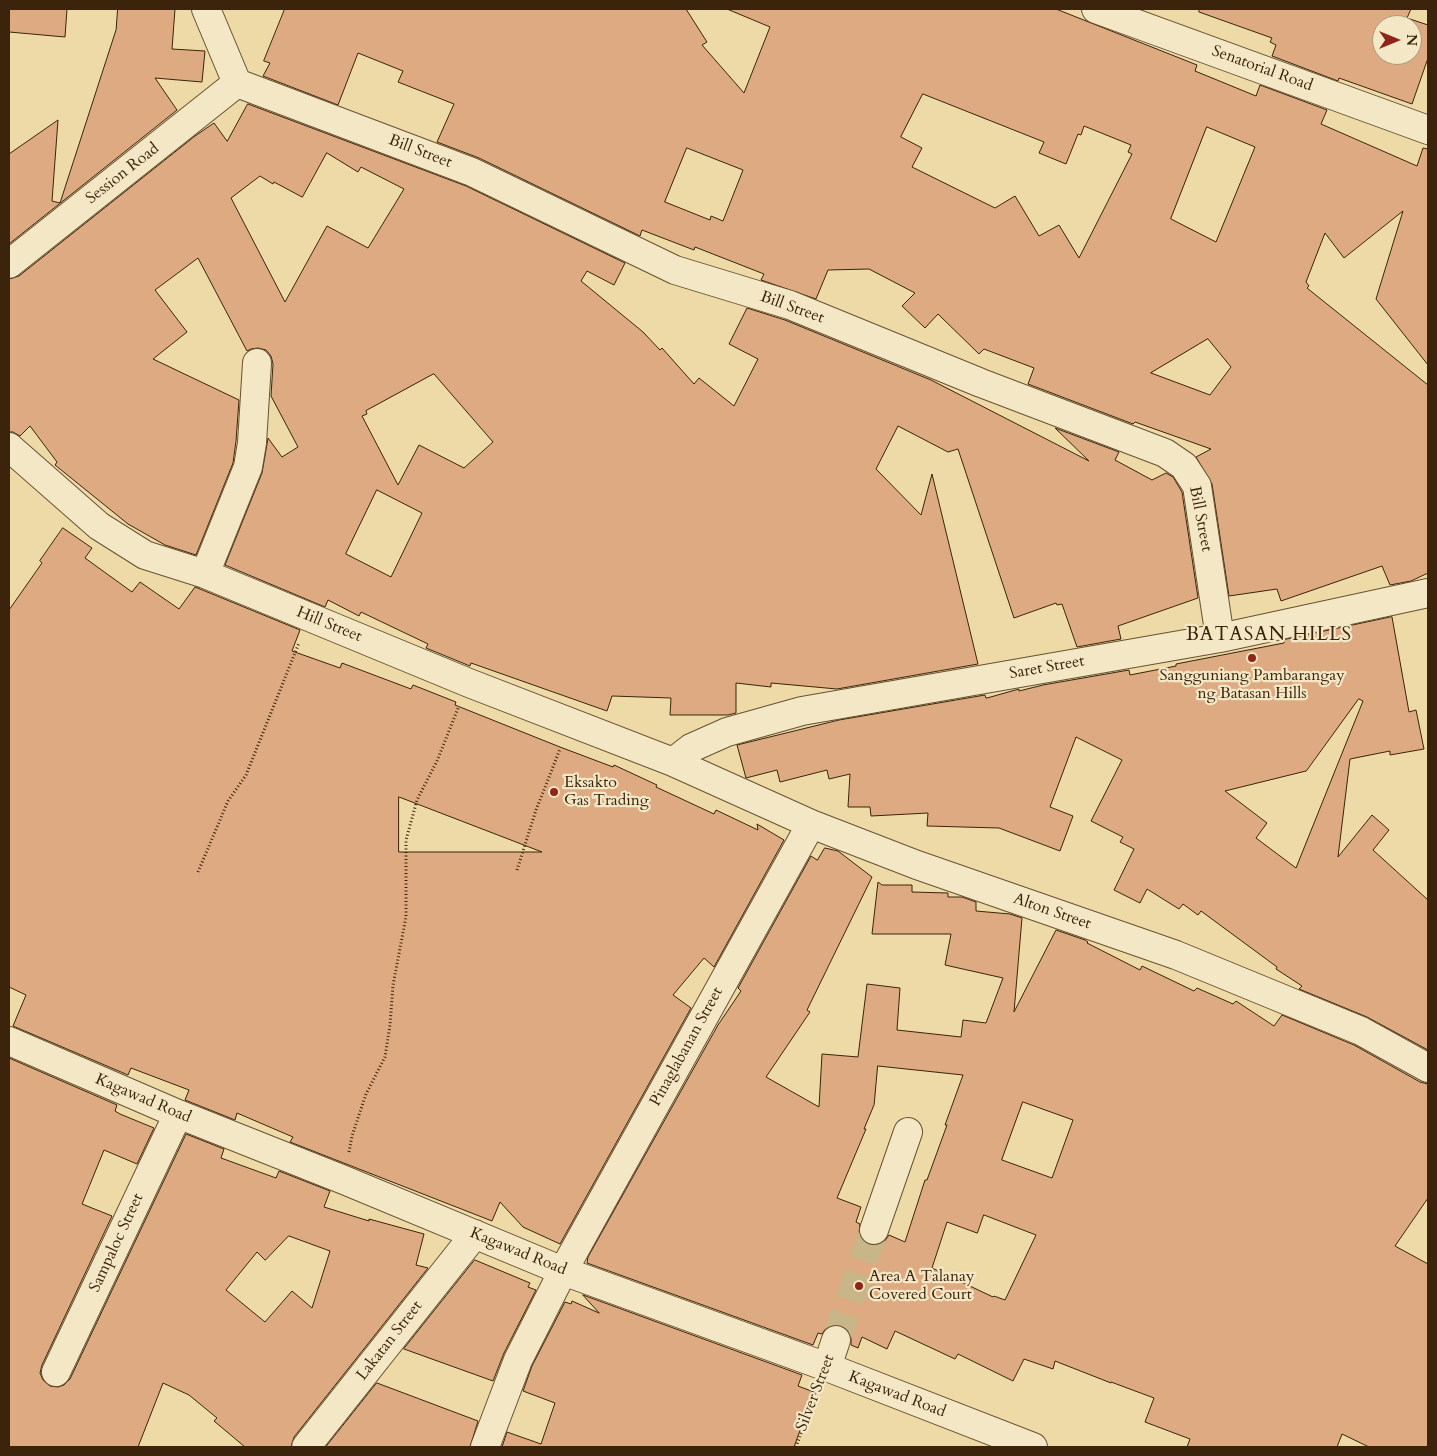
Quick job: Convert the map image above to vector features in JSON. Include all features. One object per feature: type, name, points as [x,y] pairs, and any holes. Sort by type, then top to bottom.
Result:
[{"type":"street","points":[[206,9],[237,83]]},
{"type":"street","name":"Senatorial Road","points":[[1096,9],[1428,130]]},
{"type":"street","name":"Session Road","points":[[9,264],[237,83]]},
{"type":"street","name":"Bill Street","points":[[237,83],[472,172],[675,270],[790,305],[980,383],[1165,453],[1184,466],[1197,486],[1220,638]]},
{"type":"street","points":[[205,574],[248,467],[252,443],[257,363]]},
{"type":"street","name":"Hill Street","points":[[9,448],[99,526],[145,555],[205,574],[469,683],[673,762]]},
{"type":"street","name":"Saret Street","points":[[673,762],[691,748],[727,732],[802,710],[1220,638],[1428,592]]},
{"type":"street","name":"Alton Street","points":[[673,762],[811,824],[917,864],[1176,955],[1361,1031],[1428,1068]]},
{"type":"street","name":"Pinaglabanan Street","points":[[486,1447],[518,1360],[563,1271],[811,824]]},
{"type":"street","name":"Kagawad Road","points":[[9,1041],[178,1114],[344,1180],[563,1271],[827,1367],[1033,1447]]},
{"type":"street","name":"Sampaloc Street","points":[[56,1372],[178,1114]]},
{"type":"street","points":[[874,1230],[908,1132]]},
{"type":"street","name":"Lakatan Street","points":[[306,1447],[475,1234]]},
{"type":"street","name":"Silver Street","points":[[827,1367],[836,1340]]},
{"type":"path","points":[[198,872],[228,801],[246,775],[310,617]]},
{"type":"path","points":[[344,1180],[352,1136],[363,1102],[385,1057],[393,985],[406,917],[406,840],[417,800],[436,761],[469,683]]},
{"type":"path","points":[[516,870],[536,810],[570,723]]},
{"type":"path","name":"Silver Street","points":[[796,1447],[827,1367]]},
{"type":"building","points":[[9,9],[67,9],[65,37],[9,32]]},
{"type":"building","points":[[118,9],[175,9],[172,49],[205,51],[202,82],[155,78],[177,110],[9,244],[9,154],[58,120],[52,201],[60,203],[116,30]]},
{"type":"building","points":[[285,9],[686,9],[707,42],[702,45],[744,93],[770,27],[727,9],[1056,9],[1197,65],[1195,71],[1256,96],[1260,85],[1327,110],[1321,124],[1417,166],[1423,148],[1428,149],[1428,365],[1376,299],[1403,211],[1344,258],[1325,233],[1306,282],[1309,286],[1307,288],[1428,385],[1428,573],[1411,581],[1390,585],[1382,566],[1281,601],[1277,589],[1229,596],[1212,484],[1196,457],[1211,449],[1135,422],[1133,424],[1028,384],[1034,368],[984,349],[979,354],[938,314],[925,328],[902,306],[915,293],[869,269],[828,270],[816,299],[761,280],[764,274],[695,247],[694,250],[642,230],[640,236],[479,158],[437,142],[454,104],[398,82],[403,71],[358,53],[338,105],[263,76],[270,63],[264,61]],"holes":[[[923,94],[1044,142],[1039,153],[1066,164],[1078,134],[1081,135],[1084,126],[1131,145],[1128,152],[1132,154],[1079,258],[1059,225],[1039,236],[1015,196],[995,208],[912,167],[922,148],[901,137]],[[1207,127],[1255,147],[1216,242],[1171,219]],[[687,148],[743,170],[723,221],[711,216],[710,220],[665,202]],[[1208,339],[1231,367],[1210,395],[1151,373]]]},
{"type":"building","points":[[1200,9],[1411,9],[1408,15],[1372,15],[1372,65],[1422,65],[1422,23],[1428,25],[1428,58],[1412,104],[1339,78],[1338,81],[1272,56],[1276,45],[1270,42],[1272,38],[1199,12]]},
{"type":"building","points":[[248,104],[466,186],[625,263],[614,285],[587,271],[581,281],[643,332],[660,350],[662,348],[694,384],[699,378],[734,406],[758,359],[729,344],[747,308],[785,320],[931,380],[1089,461],[1055,428],[1119,452],[1115,460],[1152,480],[1166,473],[1173,477],[1182,492],[1198,598],[1118,626],[1121,639],[1077,647],[1062,604],[1057,605],[1056,603],[1014,618],[958,449],[948,452],[898,426],[876,469],[921,515],[932,474],[978,664],[837,689],[771,683],[771,687],[736,683],[736,713],[728,715],[670,715],[671,698],[612,696],[607,711],[471,663],[470,666],[426,648],[428,644],[361,612],[359,616],[328,600],[325,607],[225,565],[262,473],[268,438],[282,457],[298,447],[271,396],[273,364],[271,356],[266,350],[258,348],[247,351],[198,258],[155,290],[187,332],[153,359],[239,400],[236,441],[233,463],[196,555],[165,545],[128,524],[55,465],[57,462],[30,426],[20,436],[9,432],[9,279],[19,276],[195,136],[214,123],[227,141]],"holes":[[[327,153],[358,172],[361,167],[404,189],[368,248],[327,226],[285,302],[231,198],[260,176],[302,197]],[[434,374],[493,442],[464,468],[419,445],[398,485],[362,416],[367,414],[366,411]],[[377,490],[422,513],[391,577],[346,554]]]},
{"type":"building","points":[[63,528],[92,548],[85,558],[132,592],[140,582],[179,609],[195,587],[300,630],[292,651],[340,668],[342,663],[411,689],[413,685],[456,702],[455,705],[560,747],[613,767],[614,765],[714,814],[716,810],[758,830],[757,824],[784,840],[714,967],[704,958],[673,995],[691,1008],[560,1244],[523,1227],[500,1202],[492,1221],[290,1142],[293,1137],[237,1113],[235,1120],[185,1100],[189,1090],[131,1068],[128,1075],[13,1026],[26,995],[9,987],[9,610],[42,563],[40,561]],"holes":[[[399,797],[542,852],[399,852]]]},
{"type":"building","points":[[1392,617],[1409,712],[1416,710],[1424,749],[1390,755],[1390,751],[1350,759],[1338,857],[1372,815],[1389,830],[1373,850],[1428,900],[1428,1050],[1367,1017],[1299,989],[1302,986],[1276,969],[1277,967],[1201,911],[1198,915],[1183,904],[1179,909],[1147,889],[1140,903],[1114,890],[1134,849],[1120,842],[1123,837],[1091,821],[1122,760],[1076,737],[1050,807],[1073,816],[1060,851],[999,828],[927,826],[928,813],[871,816],[870,807],[848,807],[850,774],[829,779],[827,770],[780,782],[777,770],[746,778],[737,745],[839,720],[985,695],[987,698],[1019,689],[1019,691],[1129,670],[1130,675],[1284,643],[1284,640]],"holes":[[[1359,699],[1363,701],[1296,868],[1256,838],[1267,823],[1225,791],[1306,771]]]},
{"type":"building","points":[[825,848],[838,851],[872,877],[807,1010],[810,1012],[766,1077],[819,1107],[822,1054],[858,1057],[867,984],[900,988],[897,1030],[961,1037],[963,1020],[986,1023],[1003,978],[945,965],[951,934],[872,934],[878,882],[882,885],[912,885],[912,892],[948,893],[948,897],[962,897],[976,902],[976,911],[1010,914],[1022,918],[1014,1012],[1056,930],[1085,940],[1087,943],[1140,970],[1142,966],[1194,991],[1197,988],[1233,1004],[1236,1001],[1274,1026],[1282,1015],[1354,1045],[1420,1082],[1428,1084],[1428,1198],[1395,1246],[1428,1264],[1428,1447],[1369,1447],[1342,1434],[1337,1447],[1187,1447],[1190,1439],[1145,1422],[1154,1398],[1055,1361],[1053,1369],[1024,1359],[1013,1381],[958,1354],[955,1359],[895,1331],[887,1349],[862,1337],[858,1348],[851,1345],[851,1336],[847,1329],[841,1325],[833,1325],[826,1328],[822,1334],[818,1333],[813,1345],[587,1263],[588,1257],[718,1025],[741,991],[738,988],[811,856],[817,860]],"holes":[[[878,1066],[963,1075],[905,1242],[889,1235],[884,1242],[869,1245],[863,1241],[859,1233],[860,1224],[856,1222],[861,1207],[837,1198],[874,1105]],[[1023,1102],[1073,1120],[1052,1178],[1002,1160]],[[984,1215],[1036,1235],[1005,1300],[993,1297],[932,1268],[947,1222],[977,1233]]]},
{"type":"building","points":[[9,1058],[117,1105],[115,1111],[154,1128],[137,1164],[104,1150],[82,1204],[112,1216],[42,1365],[40,1373],[43,1380],[50,1386],[58,1387],[64,1385],[70,1379],[186,1134],[224,1149],[221,1158],[276,1178],[279,1171],[330,1191],[324,1207],[369,1221],[369,1219],[424,1234],[416,1265],[428,1268],[294,1437],[291,1447],[245,1447],[214,1421],[217,1418],[189,1395],[163,1383],[138,1447],[9,1447]],"holes":[[[289,1236],[330,1251],[312,1308],[292,1291],[265,1322],[226,1290],[257,1252],[265,1260]]]},
{"type":"building","points":[[475,1260],[530,1283],[528,1287],[536,1290],[504,1353],[493,1381],[404,1349]]},
{"type":"building","points":[[583,1295],[802,1375],[798,1386],[814,1392],[794,1447],[502,1447],[507,1432],[541,1444],[555,1403],[523,1391],[532,1366],[565,1302],[571,1304],[572,1301],[599,1313]]},
{"type":"building","points":[[377,1383],[478,1421],[470,1447],[326,1447]]},
{"type":"tunnel","points":[[836,1340],[874,1230]]},
{"type":"place","name":"Sangguniang Pambarangay ng Batasan Hills","points":[[1252,658]]},
{"type":"place","name":"Eksakto Gas Trading","points":[[554,792]]},
{"type":"place","name":"Area A Talanay Covered Court","points":[[859,1286]]},
{"type":"district","name":"BATASAN HILLS","points":[[1269,636]]}]
